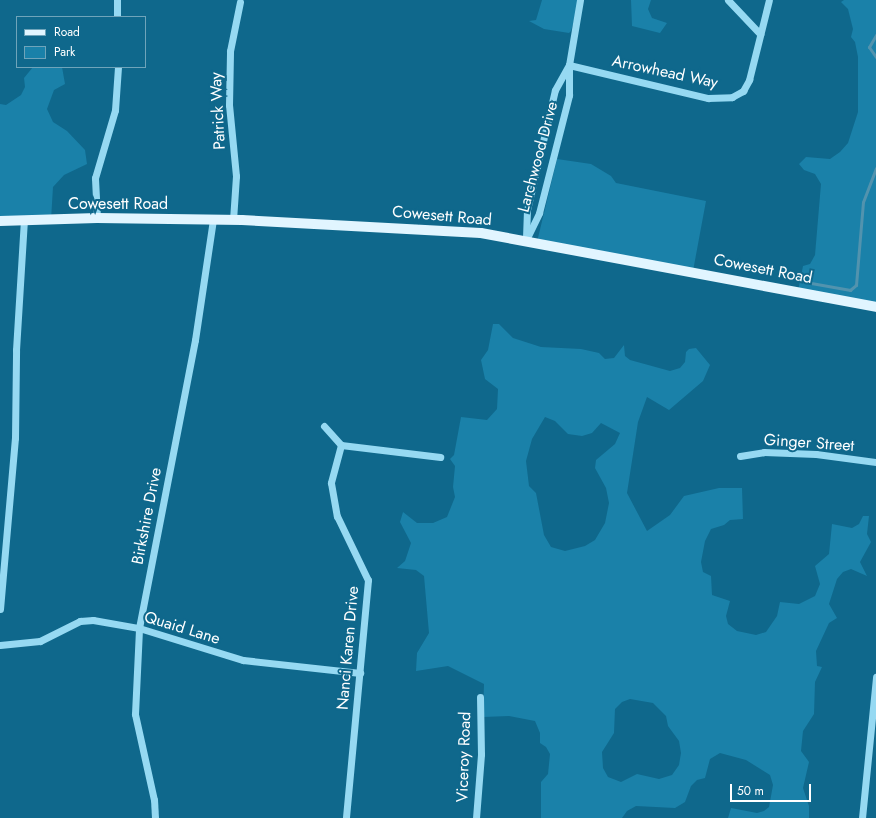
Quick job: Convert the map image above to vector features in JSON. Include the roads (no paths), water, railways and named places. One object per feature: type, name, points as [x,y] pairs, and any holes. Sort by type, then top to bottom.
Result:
[{"type":"main road","name":"Cowesett Road","points":[[0,221],[24,219],[97,218],[233,220],[481,233],[526,240],[876,307]]},
{"type":"street","points":[[117,0],[117,16]]},
{"type":"street","name":"Larchwood Drive","points":[[526,240],[539,213],[569,95],[569,65],[580,0]]},
{"type":"street","points":[[728,0],[760,34]]},
{"type":"street","name":"Arrowhead Way","points":[[569,65],[708,98],[726,98],[738,94],[747,86],[769,0]]},
{"type":"street","name":"Patrick Way","points":[[233,220],[236,176],[229,105],[230,51],[240,2]]},
{"type":"street","name":"Larchwood Drive","points":[[526,240],[527,210],[555,90],[569,65]]},
{"type":"street","points":[[97,218],[95,178],[115,110],[118,68]]},
{"type":"street","points":[[0,609],[15,438],[16,350],[24,219]]},
{"type":"street","name":"Birkshire Drive","points":[[156,818],[154,800],[135,714],[139,628],[195,340],[213,220]]},
{"type":"street","points":[[324,426],[341,445],[440,457]]},
{"type":"street","name":"Nanci Karen Drive","points":[[341,445],[331,483],[337,516],[368,580],[346,818]]},
{"type":"street","name":"Ginger Street","points":[[740,456],[771,452],[816,454],[876,462]]},
{"type":"street","name":"Quaid Lane","points":[[0,645],[40,641],[80,621],[94,620],[139,628],[243,660],[360,673]]},
{"type":"street","points":[[862,818],[876,677]]},
{"type":"street","name":"Viceroy Road","points":[[476,818],[481,754],[480,697]]},
{"type":"waterway","points":[[876,35],[869,47],[876,57]]},
{"type":"waterway","points":[[811,283],[850,290],[856,285],[863,202],[876,168]]}]
